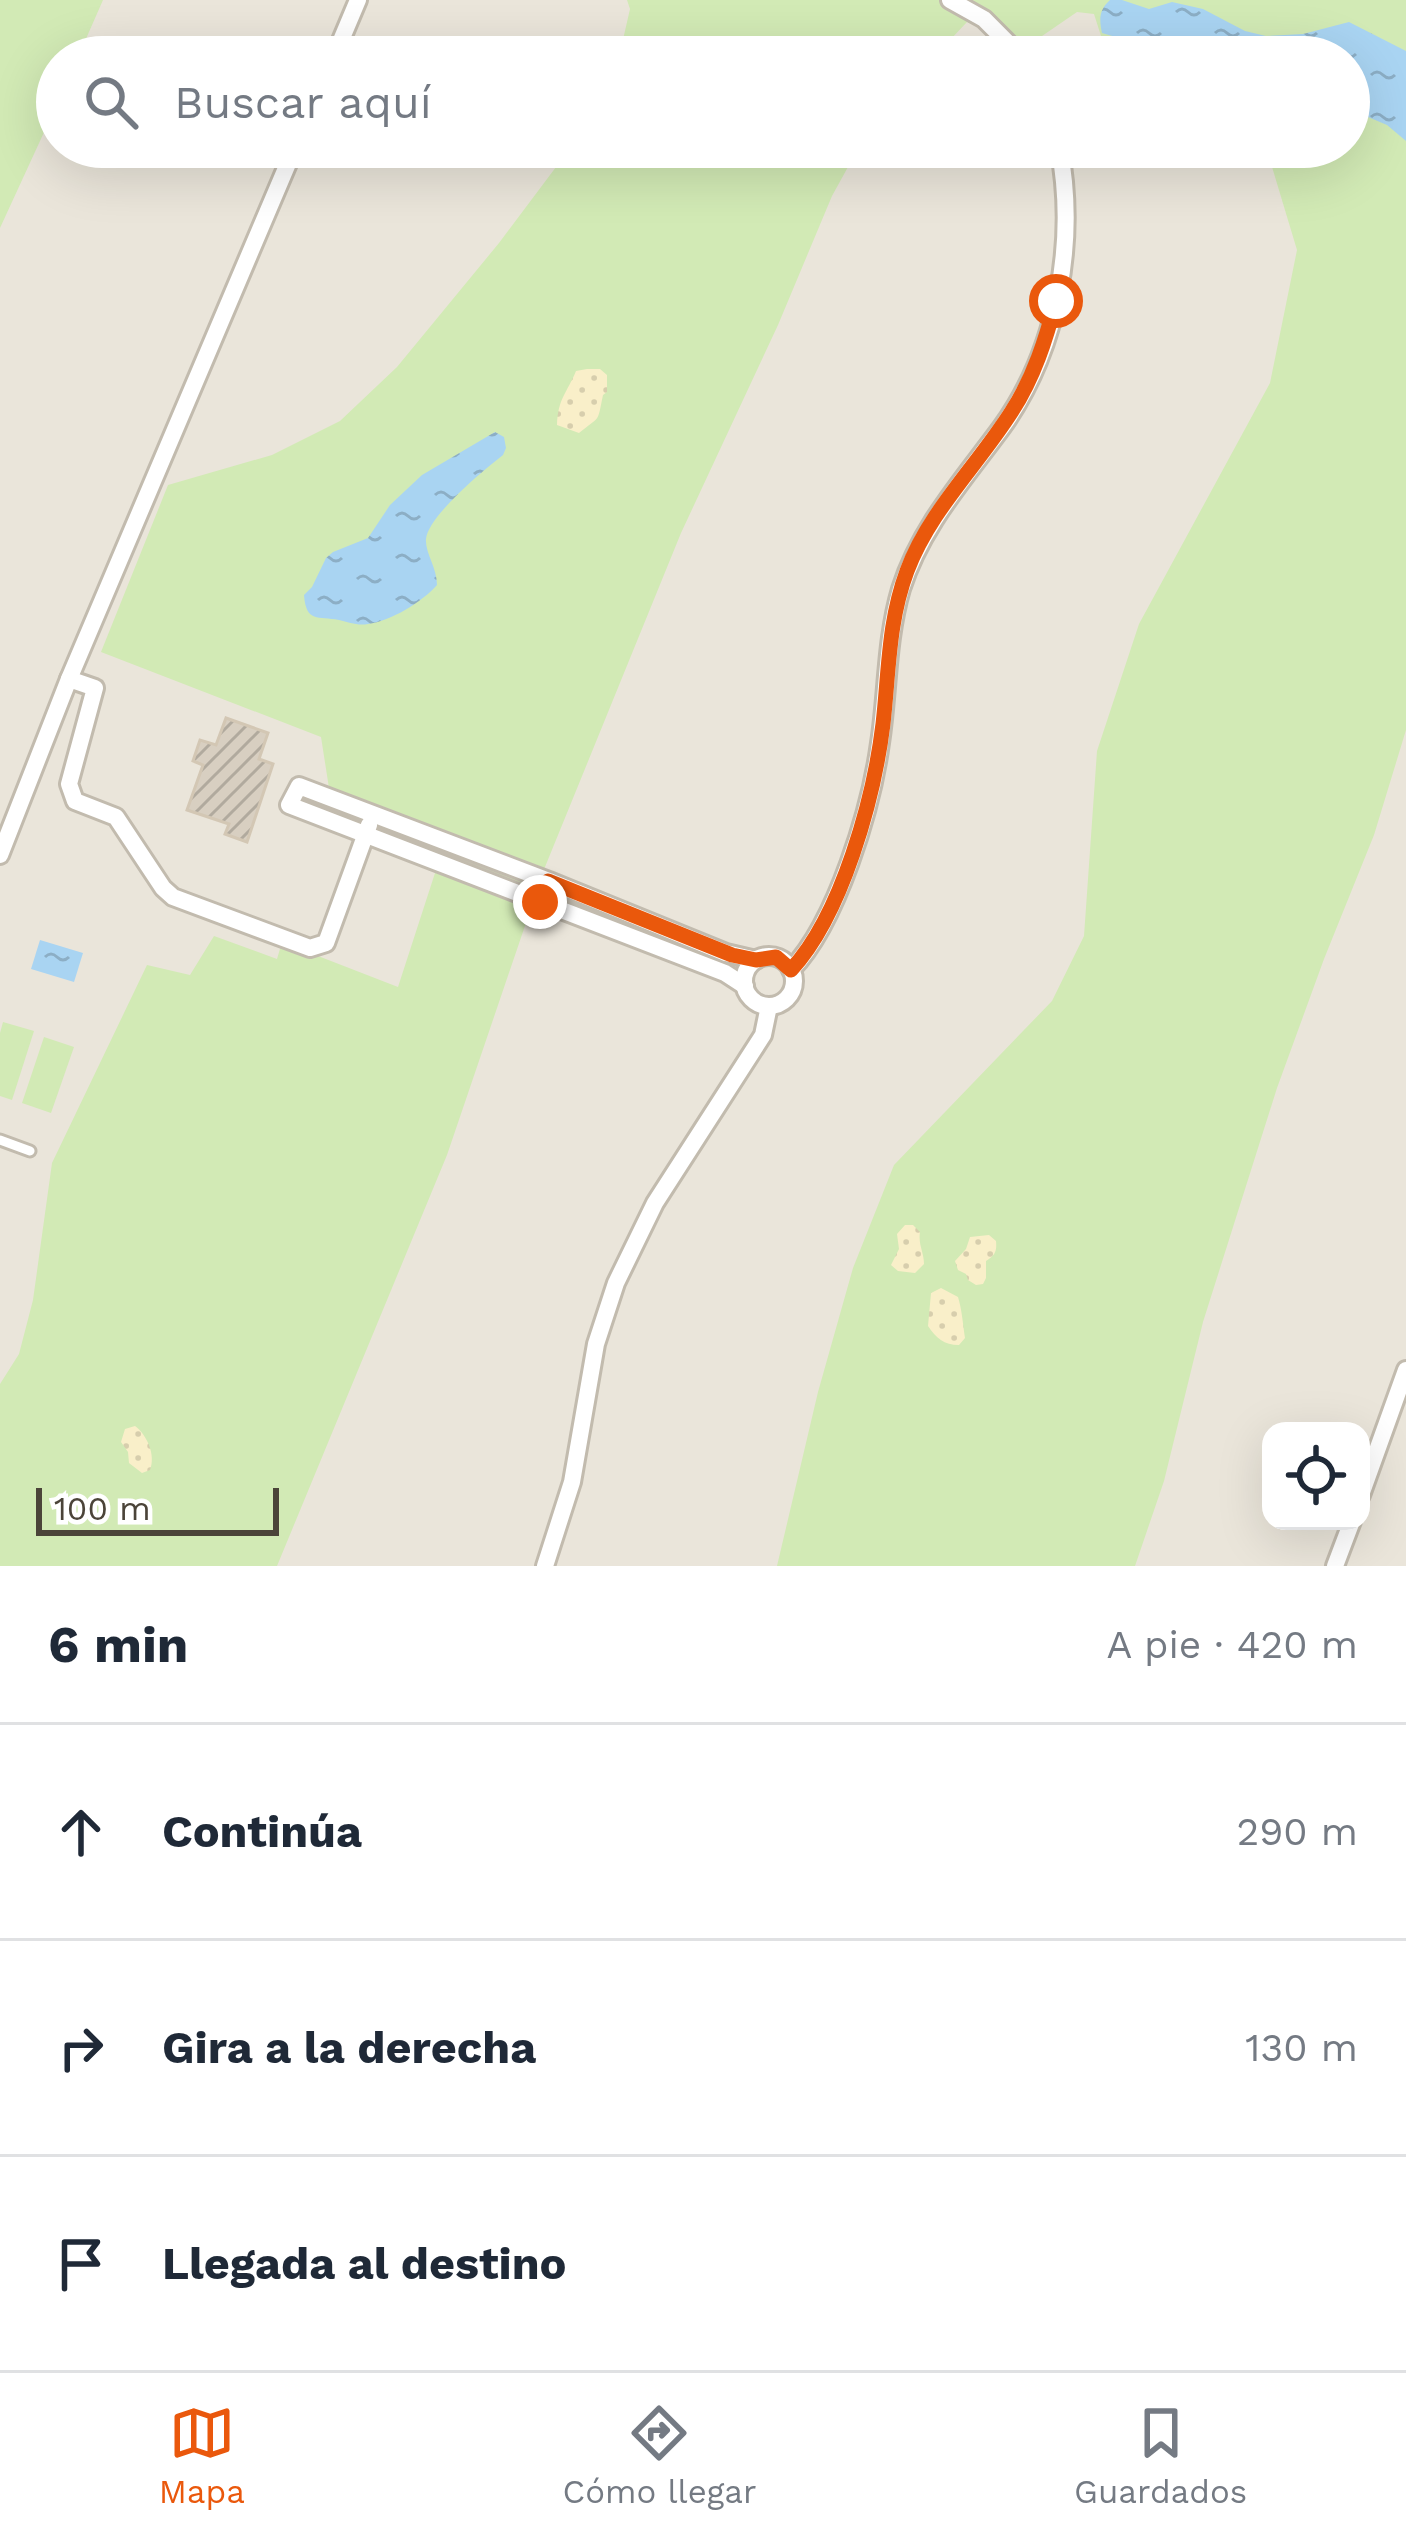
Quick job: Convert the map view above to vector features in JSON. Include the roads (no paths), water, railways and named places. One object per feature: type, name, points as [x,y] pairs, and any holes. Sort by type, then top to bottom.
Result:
[{"type":"street","points":[[343,36],[358,0]]},
{"type":"street","points":[[950,0],[984,19],[1001,36]]},
{"type":"street","points":[[0,855],[286,168]]},
{"type":"street","points":[[791,970],[809,949],[827,914],[862,820],[880,746],[890,633],[908,569],[943,505],[1014,408],[1051,321],[1065,236],[1062,168]]},
{"type":"street","points":[[69,680],[94,688],[69,784],[75,800],[116,818],[173,897],[310,948],[326,943],[373,814]]},
{"type":"street","points":[[745,986],[725,973],[290,805],[299,787],[726,953],[756,960],[776,957],[791,970],[794,984],[783,1002],[769,1006],[751,998],[745,974],[756,960]]},
{"type":"street","points":[[540,902],[548,881]]},
{"type":"street","points":[[545,1566],[572,1482],[596,1344],[616,1283],[655,1203],[763,1035],[769,1006]]},
{"type":"street","points":[[1370,1470],[1406,1370]]},
{"type":"street","points":[[1335,1566],[1349,1530]]},
{"type":"lane","points":[[0,1140],[30,1151]]},
{"type":"water","points":[[1110,0],[1149,9],[1172,2],[1203,9],[1245,31],[1266,36],[1112,36],[1102,33],[1104,7]]},
{"type":"water","points":[[1349,22],[1406,51],[1406,141],[1370,118],[1370,36],[1266,36],[1303,34]]},
{"type":"water","points":[[495,432],[504,437],[503,455],[458,494],[429,529],[426,544],[437,585],[431,591],[396,615],[368,624],[310,614],[304,595],[326,558],[368,538],[390,505],[422,475]]},
{"type":"water","points":[[40,940],[83,953],[74,982],[31,969]]}]
